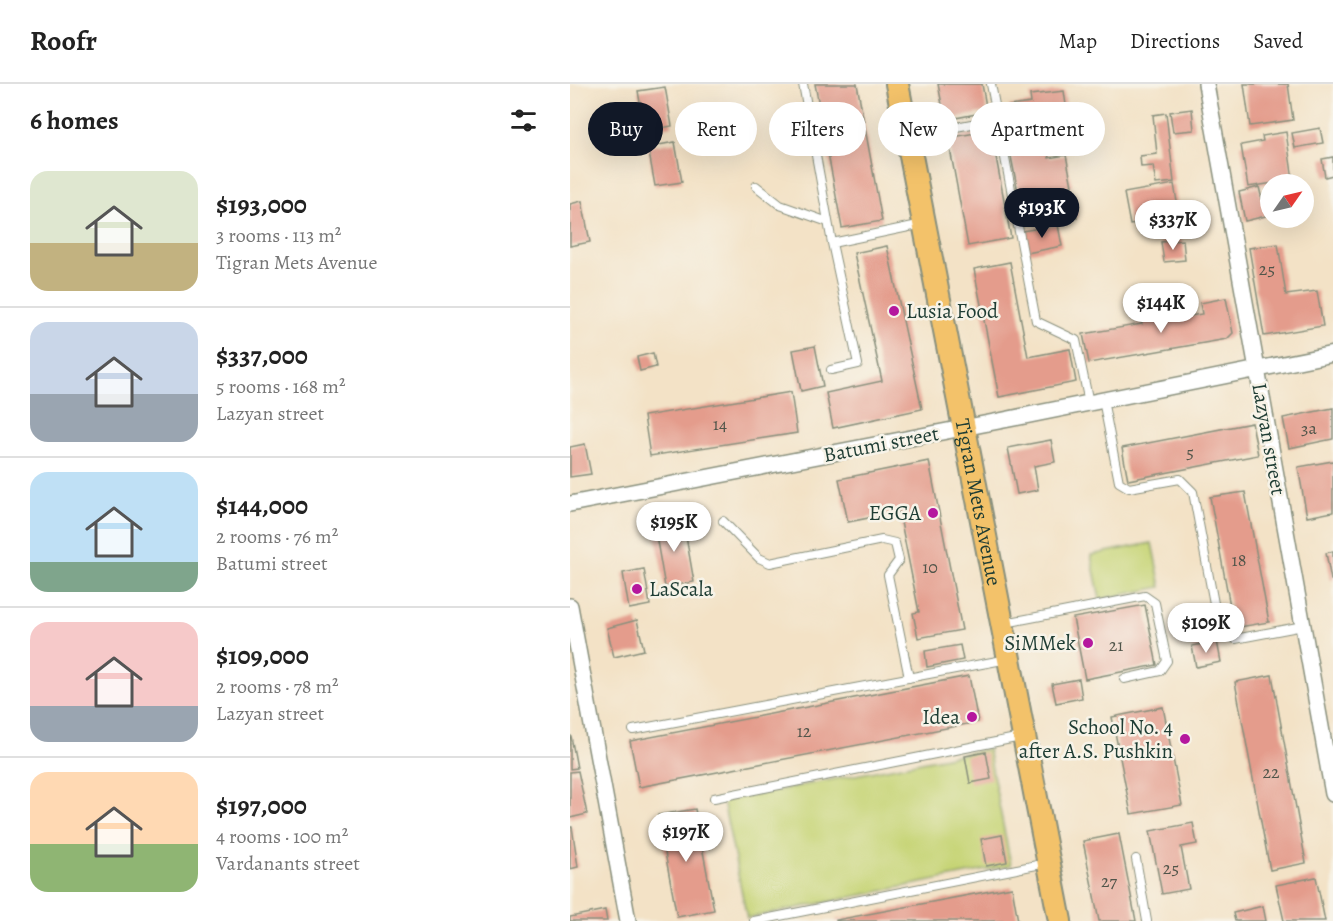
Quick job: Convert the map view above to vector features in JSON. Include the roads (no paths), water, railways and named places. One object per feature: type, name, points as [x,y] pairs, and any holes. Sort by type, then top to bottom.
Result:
[{"type":"main road","name":"Tigran Mets Avenue","points":[[897,84],[900,102]]},
{"type":"main road","name":"Tigran Mets Avenue","points":[[911,156],[1060,921]]},
{"type":"street","name":"Lazyan street","points":[[1206,84],[1333,794]]},
{"type":"street","name":"Batumi street","points":[[570,504],[1333,354]]},
{"type":"street","points":[[570,606],[628,921]]},
{"type":"lane","points":[[803,84],[832,243],[858,364],[831,370]]},
{"type":"lane","points":[[991,84],[994,102]]},
{"type":"lane","points":[[1004,156],[1036,321],[1076,340],[1119,482],[1129,488],[1180,479],[1193,492],[1219,630],[1235,639],[1303,626]]},
{"type":"lane","points":[[756,186],[780,205],[828,222]]},
{"type":"lane","points":[[832,243],[924,224]]},
{"type":"lane","points":[[723,521],[759,558],[770,563],[882,540],[895,543],[899,560],[888,575],[909,678]]},
{"type":"lane","points":[[1002,623],[1144,596],[1155,603],[1167,661],[1160,671],[1124,679]]},
{"type":"lane","points":[[633,730],[1009,659]]},
{"type":"lane","points":[[714,798],[1024,737]]},
{"type":"lane","points":[[1136,860],[1148,921]]},
{"type":"lane","points":[[754,921],[1049,863]]},
{"type":"place","name":"Lusia Food","points":[[894,311]]},
{"type":"place","name":"EGGA","points":[[933,513]]},
{"type":"place","name":"LaScala","points":[[637,589]]},
{"type":"place","name":"SiMMek","points":[[1088,643]]},
{"type":"place","name":"Idea","points":[[972,717]]},
{"type":"place","name":"School No. 4 after A.S. Pushkin","points":[[1185,739]]}]
